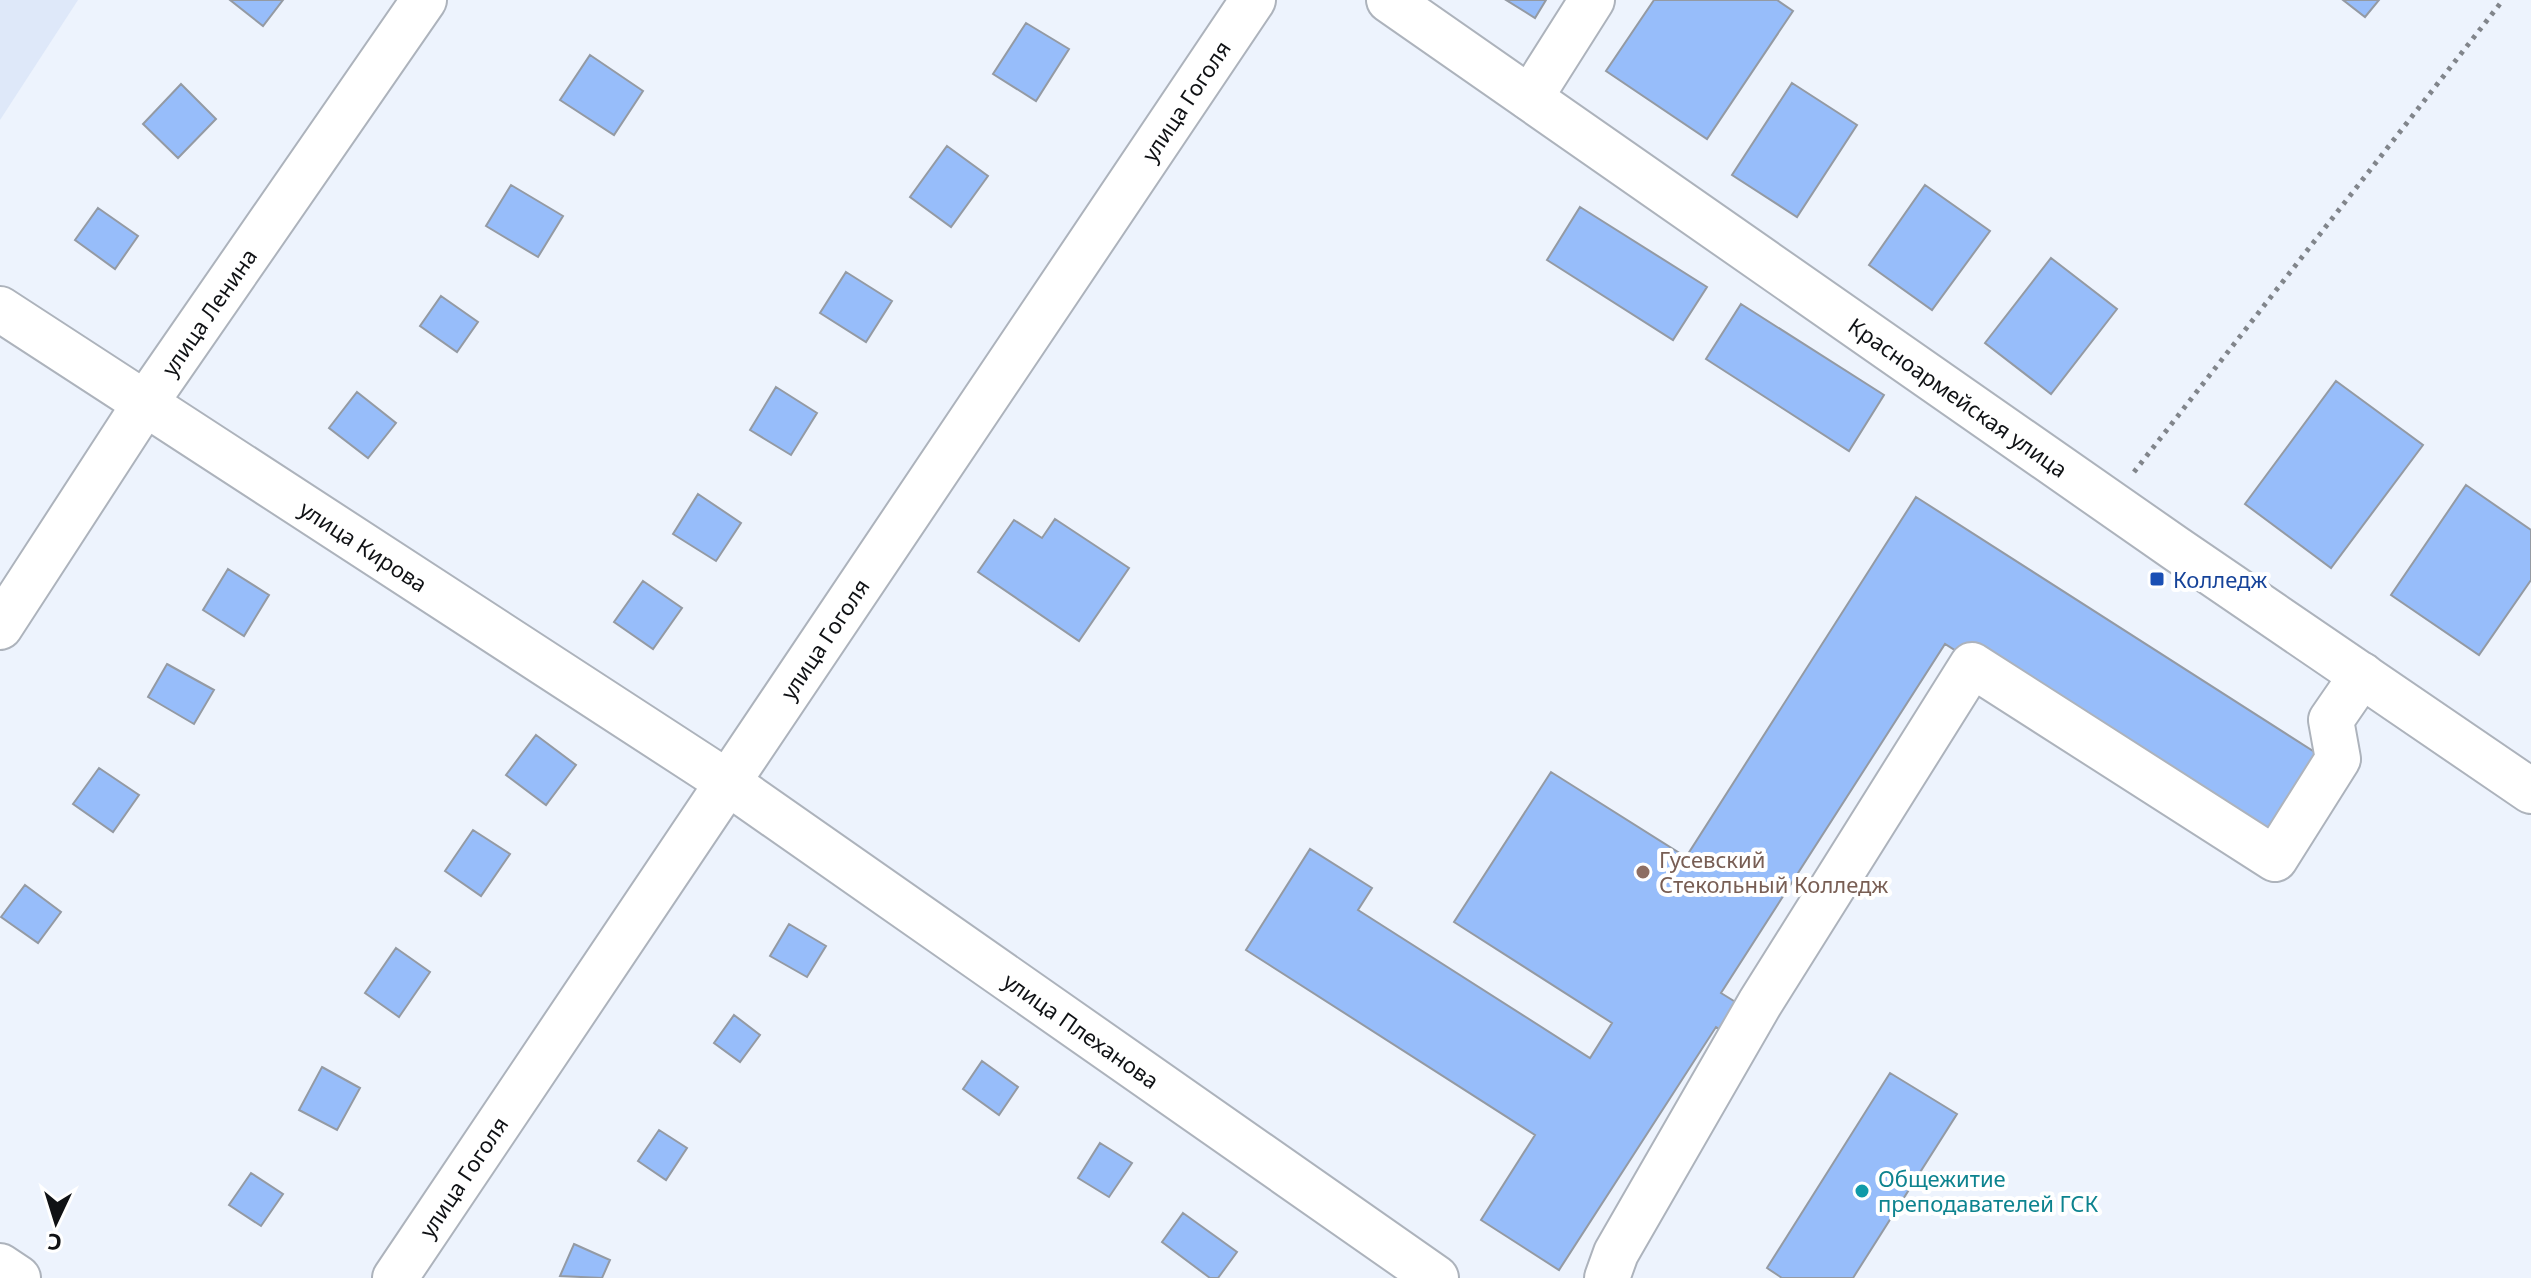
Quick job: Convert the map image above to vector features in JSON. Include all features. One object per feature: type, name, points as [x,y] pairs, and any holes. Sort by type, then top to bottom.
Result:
[{"type":"street","name":"улица Ленина","points":[[0,627],[144,405],[424,0]]},
{"type":"street","name":"улица Гоголя","points":[[395,1278],[1253,0]]},
{"type":"street","name":"Красноармейская улица","points":[[1389,0],[2531,791]]},
{"type":"street","points":[[1530,98],[1592,0]]},
{"type":"street","name":"улица Кирова","points":[[0,309],[727,782]]},
{"type":"street","points":[[1607,1278],[1616,1253],[1760,1003],[1972,665],[2275,859],[2338,759],[2331,720],[2362,675]]},
{"type":"street","name":"улица Плеханова","points":[[727,782],[1436,1278]]},
{"type":"street","points":[[0,1266],[18,1278]]},
{"type":"path","points":[[2104,498],[2137,468],[2503,0]]},
{"type":"shaded area","points":[[0,0],[78,0],[0,120]]},
{"type":"building","points":[[230,0],[283,0],[263,26]]},
{"type":"building","points":[[1506,0],[1546,0],[1535,18]]},
{"type":"building","points":[[1654,0],[1777,0],[1793,11],[1707,139],[1606,71]]},
{"type":"building","points":[[2343,0],[2379,0],[2365,17]]},
{"type":"building","points":[[1026,23],[1069,49],[1036,101],[993,74]]},
{"type":"building","points":[[590,55],[643,91],[614,135],[560,100]]},
{"type":"building","points":[[1792,83],[1857,125],[1797,217],[1732,175]]},
{"type":"building","points":[[181,84],[216,119],[178,158],[143,124]]},
{"type":"building","points":[[947,146],[988,176],[951,227],[910,197]]},
{"type":"building","points":[[511,185],[563,216],[538,257],[486,226]]},
{"type":"building","points":[[1925,185],[1990,231],[1932,310],[1869,265]]},
{"type":"building","points":[[1580,207],[1707,287],[1673,340],[1547,260]]},
{"type":"building","points":[[98,208],[138,236],[115,269],[75,240]]},
{"type":"building","points":[[2051,258],[2117,309],[2051,394],[1985,343]]},
{"type":"building","points":[[846,272],[892,301],[866,342],[820,313]]},
{"type":"building","points":[[441,296],[478,322],[457,352],[420,326]]},
{"type":"building","points":[[1741,304],[1884,395],[1849,451],[1706,359]]},
{"type":"building","points":[[2336,381],[2423,445],[2331,568],[2245,504]]},
{"type":"building","points":[[776,387],[817,413],[791,455],[750,430]]},
{"type":"building","points":[[357,392],[396,423],[368,458],[329,428]]},
{"type":"building","points":[[2466,485],[2531,530],[2531,580],[2479,655],[2391,595]]},
{"type":"building","points":[[698,494],[741,523],[716,561],[673,534]]},
{"type":"building","name":"Гусевский Стекольный Колледж","points":[[1916,497],[2324,758],[2266,848],[1945,644],[1721,993],[1750,1011],[1733,1037],[1716,1027],[1559,1270],[1481,1220],[1535,1135],[1246,950],[1310,849],[1372,888],[1358,910],[1590,1058],[1612,1023],[1454,922],[1551,772],[1686,857]]},
{"type":"building","points":[[1055,519],[1129,568],[1079,641],[978,572],[1014,520],[1042,538]]},
{"type":"building","points":[[228,569],[269,595],[244,636],[203,610]]},
{"type":"building","points":[[643,581],[682,608],[653,649],[614,622]]},
{"type":"building","points":[[167,664],[214,690],[194,724],[148,697]]},
{"type":"building","points":[[536,735],[576,765],[546,805],[506,775]]},
{"type":"building","points":[[99,768],[139,795],[113,832],[73,804]]},
{"type":"building","points":[[473,830],[510,854],[481,896],[445,871]]},
{"type":"building","points":[[25,885],[61,912],[38,943],[1,917]]},
{"type":"building","points":[[789,924],[826,946],[807,977],[770,956]]},
{"type":"building","points":[[396,948],[430,972],[399,1017],[365,993]]},
{"type":"building","points":[[734,1015],[760,1035],[740,1062],[714,1043]]},
{"type":"building","points":[[982,1061],[1018,1087],[999,1115],[963,1089]]},
{"type":"building","points":[[322,1067],[360,1088],[337,1130],[299,1110]]},
{"type":"building","name":"Общежитие преподавателей ГСК","points":[[1890,1073],[1957,1114],[1853,1278],[1782,1278],[1767,1268]]},
{"type":"building","points":[[659,1130],[687,1148],[666,1180],[638,1161]]},
{"type":"building","points":[[1100,1143],[1132,1163],[1109,1197],[1078,1178]]},
{"type":"building","points":[[251,1173],[283,1194],[261,1226],[229,1205]]},
{"type":"building","points":[[1183,1213],[1237,1252],[1218,1278],[1210,1278],[1162,1242]]},
{"type":"building","points":[[574,1244],[610,1260],[602,1278],[560,1276]]},
{"type":"place","name":"Колледж","points":[[2157,579]]},
{"type":"place","name":"Гусевский Стекольный Колледж","points":[[1643,872]]},
{"type":"place","name":"Общежитие преподавателей ГСК","points":[[1862,1191]]}]
